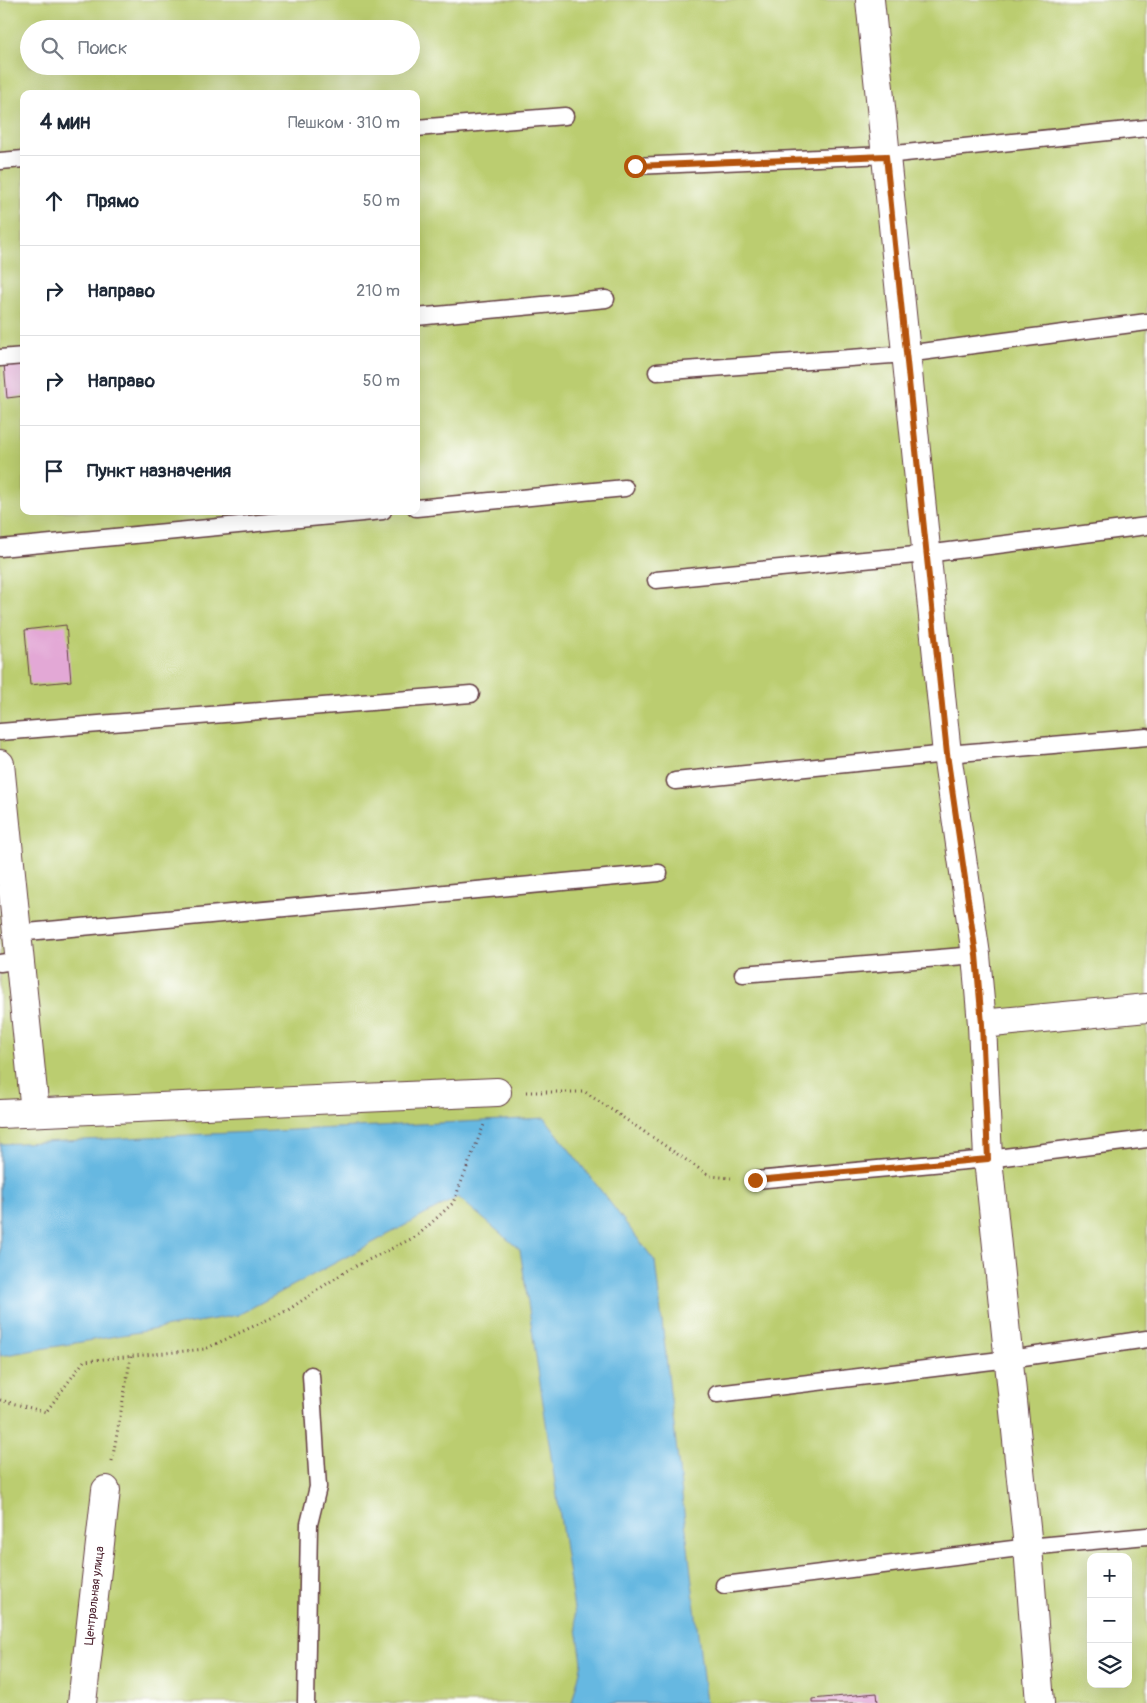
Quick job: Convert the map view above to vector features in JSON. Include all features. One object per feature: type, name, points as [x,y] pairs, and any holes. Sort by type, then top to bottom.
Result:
[{"type":"street","points":[[870,0],[947,754],[976,955],[982,1024],[988,1159],[1028,1547],[1040,1703]]},
{"type":"street","points":[[1,777],[17,933],[10,961],[36,1112]]},
{"type":"street","points":[[982,1024],[1147,1008]]},
{"type":"street","points":[[0,1114],[497,1092]]},
{"type":"street","name":"Центральная улица","points":[[82,1703],[106,1490]]},
{"type":"lane","points":[[420,128],[565,116]]},
{"type":"lane","points":[[635,166],[886,156],[1147,128]]},
{"type":"lane","points":[[0,161],[20,159]]},
{"type":"lane","points":[[420,318],[606,299]]},
{"type":"lane","points":[[657,372],[906,354],[1147,322]]},
{"type":"lane","points":[[0,358],[20,356]]},
{"type":"lane","points":[[420,508],[625,488]]},
{"type":"lane","points":[[0,548],[342,515]]},
{"type":"lane","points":[[656,580],[926,554],[1147,526]]},
{"type":"lane","points":[[0,732],[471,694]]},
{"type":"lane","points":[[675,781],[947,754],[1147,737]]},
{"type":"lane","points":[[17,933],[659,873]]},
{"type":"lane","points":[[743,974],[976,955]]},
{"type":"lane","points":[[755,1180],[988,1159],[1147,1139]]},
{"type":"lane","points":[[717,1394],[1009,1359],[1147,1339]]},
{"type":"lane","points":[[306,1703],[309,1524],[318,1487],[311,1375]]},
{"type":"lane","points":[[724,1586],[1028,1547],[1147,1536]]},
{"type":"path","points":[[0,1400],[46,1412],[84,1361],[205,1348],[288,1310],[346,1271],[417,1236],[453,1203],[497,1092],[585,1092],[710,1176]]},
{"type":"path","points":[[106,1490],[131,1356]]},
{"type":"green space","points":[[0,0],[1147,0],[1147,1703],[0,1703]]},
{"type":"water","points":[[545,1118],[655,1261],[706,1703],[572,1703],[582,1662],[520,1250],[458,1197],[238,1315],[0,1356],[0,1144]]},
{"type":"building","points":[[20,363],[20,396],[7,398],[4,364]]},
{"type":"building","points":[[66,625],[71,681],[30,685],[25,630]]},
{"type":"building","points":[[877,1693],[878,1703],[812,1703],[812,1699]]},
{"type":"route","points":[[635,166],[886,156],[947,754],[976,955],[982,1024],[988,1159],[755,1180]]}]
